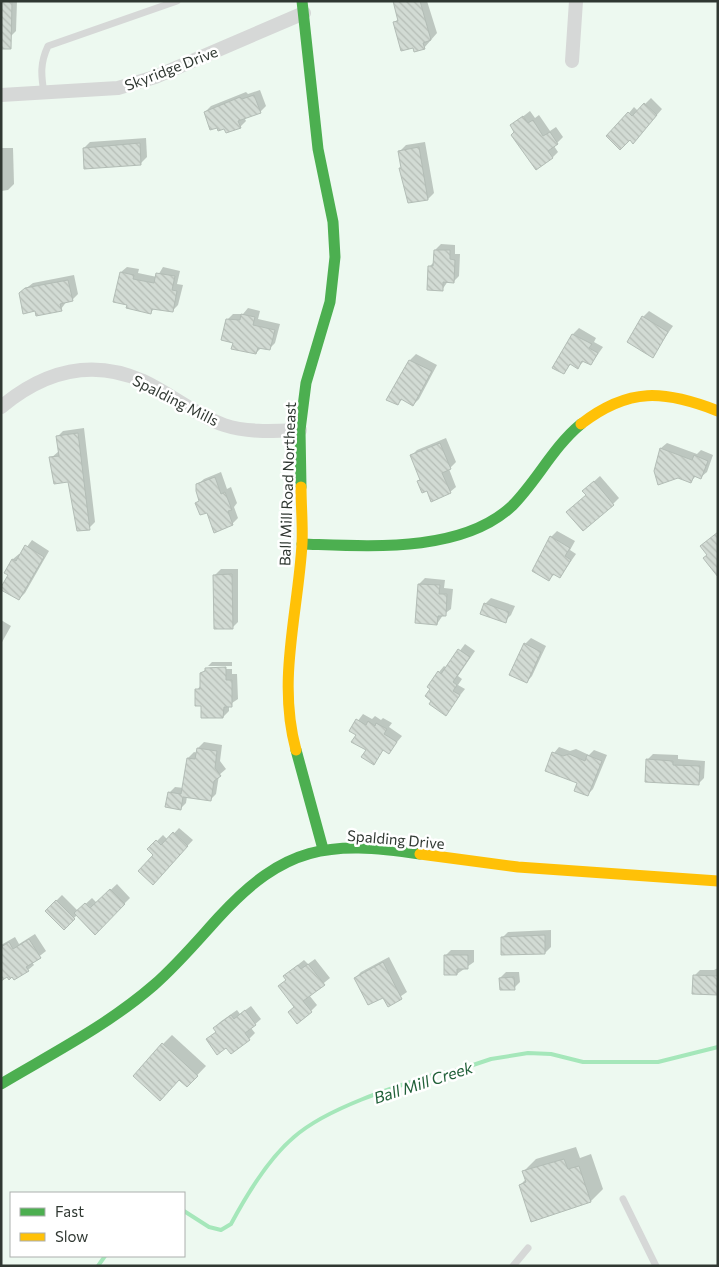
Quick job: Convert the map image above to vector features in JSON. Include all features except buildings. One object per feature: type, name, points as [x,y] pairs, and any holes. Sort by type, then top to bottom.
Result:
[{"type":"street","points":[[572,61],[576,1]]},
{"type":"street","name":"Skyridge Drive","points":[[1,95],[118,88],[155,77],[303,7]]},
{"type":"street","name":"Ball Mill Road Northeast","points":[[303,7],[318,149],[333,222],[335,257],[330,302],[306,382],[300,430],[302,544],[287,678],[288,708],[296,748],[323,849]]},
{"type":"street","name":"Spalding Mills","points":[[1,407],[20,391],[40,380],[62,373],[84,370],[108,371],[144,382],[206,418],[226,426],[255,431],[300,430]]},
{"type":"street","points":[[302,544],[408,546],[447,538],[477,527],[510,507],[560,444],[581,422],[602,408],[628,398],[660,394],[692,400],[718,412]]},
{"type":"street","name":"Spalding Drive","points":[[1,1084],[124,1008],[152,988],[176,966],[258,879],[290,860],[323,849],[360,848],[488,864],[718,881]]},
{"type":"lane","points":[[44,93],[41,61],[48,46],[176,1]]},
{"type":"lane","points":[[623,1199],[656,1266]]},
{"type":"lane","points":[[513,1266],[528,1248]]},
{"type":"waterway","name":"Ball Mill Creek","points":[[185,1212],[209,1227],[221,1230],[231,1224],[251,1189],[275,1156],[308,1126],[342,1108],[401,1085],[436,1074],[455,1071],[491,1059],[528,1053],[551,1054],[583,1062],[658,1062],[718,1047]]},
{"type":"waterway","name":"Ball Mill Creek","points":[[98,1266],[104,1257]]},
{"type":"traffic: fast","points":[[301,487],[300,430],[306,383],[330,302],[335,257],[333,222],[318,149],[302,1]]},
{"type":"traffic: fast","points":[[302,544],[355,546],[412,544],[440,540],[467,532],[491,521],[512,506],[553,453],[581,424]]},
{"type":"traffic: fast","points":[[296,750],[323,849]]},
{"type":"traffic: fast","points":[[1,1084],[80,1038],[118,1013],[171,969],[243,893],[265,875],[287,862],[309,854],[333,849],[359,848],[420,854]]},
{"type":"traffic: slow","points":[[581,424],[615,403],[647,396],[681,399],[718,411]]},
{"type":"traffic: slow","points":[[296,750],[288,698],[288,673],[302,544],[301,487]]},
{"type":"traffic: slow","points":[[420,854],[518,867],[718,881]]}]
